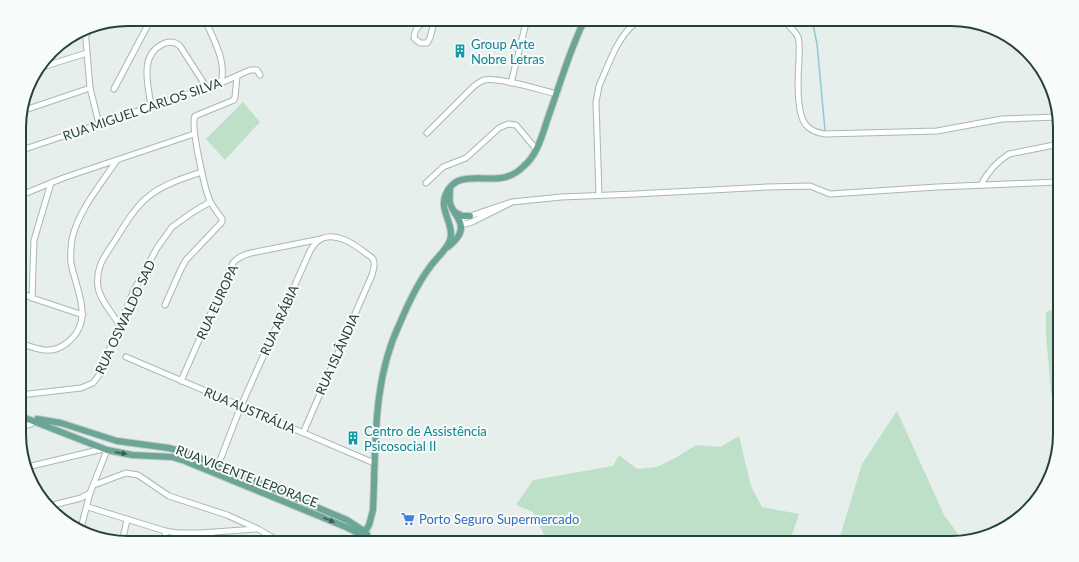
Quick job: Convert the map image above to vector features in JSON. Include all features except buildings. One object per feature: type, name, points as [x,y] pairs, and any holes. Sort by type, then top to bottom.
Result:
[{"type":"main road","points":[[451,235],[443,204],[446,193],[457,181],[461,179],[495,179],[507,176],[518,171],[524,166],[536,149],[568,60],[582,26]]},
{"type":"main road","points":[[445,249],[453,244],[461,230],[460,222],[450,203],[450,188]]},
{"type":"main road","points":[[455,212],[462,216],[470,216]]},
{"type":"main road","points":[[447,218],[460,222]]},
{"type":"main road","points":[[26,415],[35,420],[61,423],[117,441],[172,449],[188,453],[347,520],[364,534],[369,525],[373,510],[377,403],[381,379],[389,350],[398,325],[420,283],[430,266],[445,249],[451,235],[460,222]]},
{"type":"main road","name":"RUA VICENTE LEPORACE","points":[[26,418],[105,449],[132,455],[172,457],[185,461],[367,536]]},
{"type":"main road","points":[[58,431],[57,426],[61,423]]},
{"type":"street","points":[[114,90],[146,26]]},
{"type":"street","points":[[208,26],[222,60],[223,72],[221,83]]},
{"type":"street","points":[[419,26],[414,30],[414,38],[420,43],[427,43],[433,26]]},
{"type":"street","points":[[511,83],[525,26]]},
{"type":"street","points":[[599,195],[597,93],[621,39],[628,29],[632,26]]},
{"type":"street","points":[[789,26],[798,37],[798,78],[801,115],[807,127],[820,133],[937,131],[1002,119],[1052,117]]},
{"type":"street","points":[[86,36],[90,88],[99,124]]},
{"type":"street","points":[[151,106],[146,75],[148,60],[154,49],[167,42],[176,42],[180,46],[207,88]]},
{"type":"street","points":[[48,65],[87,53]]},
{"type":"street","name":"RUA MIGUEL CARLOS SILVA","points":[[26,149],[207,88],[254,69],[257,70],[260,75]]},
{"type":"street","points":[[165,305],[186,260],[222,222],[222,219],[210,202],[194,134],[193,120],[195,116],[234,100],[237,76]]},
{"type":"street","points":[[427,133],[478,83],[485,80],[511,83],[557,94]]},
{"type":"street","points":[[28,109],[90,88]]},
{"type":"street","points":[[426,183],[442,167],[466,158],[504,125],[516,125],[536,149]]},
{"type":"street","points":[[26,193],[51,183],[194,134]]},
{"type":"street","points":[[981,185],[986,176],[1004,157],[1009,154],[1053,145]]},
{"type":"street","points":[[26,346],[43,351],[60,348],[75,335],[79,327],[82,315],[81,300],[71,263],[70,256],[72,240],[79,218],[117,160]]},
{"type":"street","points":[[119,324],[101,297],[99,291],[99,271],[104,257],[130,217],[141,203],[150,195],[170,184],[202,172]]},
{"type":"street","points":[[512,202],[472,222],[465,224],[460,222],[464,218],[512,202],[561,197],[767,186],[810,186],[830,194],[1053,182]]},
{"type":"street","points":[[32,298],[34,240],[51,183]]},
{"type":"street","name":"RUA OSWALDO SAD","points":[[26,394],[82,388],[93,383],[99,375],[119,324],[157,248],[178,222],[210,202]]},
{"type":"street","name":"RUA ISLÂNDIA","points":[[303,433],[372,275],[374,266],[373,259],[346,240],[328,237],[322,239]]},
{"type":"street","name":"RUA EUROPA","points":[[181,381],[236,259],[242,255],[250,253],[322,239]]},
{"type":"street","name":"RUA ARÁBIA","points":[[215,474],[241,406],[310,251],[322,239]]},
{"type":"street","points":[[26,295],[82,315]]},
{"type":"street","name":"RUA AUSTRÁLIA","points":[[126,358],[374,463]]},
{"type":"street","points":[[26,425],[29,425],[35,420]]},
{"type":"street","points":[[31,466],[105,449]]},
{"type":"street","points":[[82,525],[88,507],[90,494],[105,449]]},
{"type":"street","points":[[94,485],[126,473],[138,475],[169,496],[205,507],[258,529],[270,536]]},
{"type":"street","points":[[54,504],[81,498],[90,494]]},
{"type":"street","points":[[88,507],[126,520],[177,533],[258,529]]},
{"type":"street","points":[[124,535],[126,520]]},
{"type":"street","points":[[165,531],[165,536]]},
{"type":"street","points":[[208,532],[213,536]]},
{"type":"green space","points":[[243,102],[260,122],[225,160],[206,139]]},
{"type":"green space","points":[[1053,309],[1053,397],[1051,393],[1046,334],[1046,312]]},
{"type":"green space","points":[[897,411],[944,515],[959,536],[840,536],[862,464]]},
{"type":"green space","points":[[739,436],[751,486],[762,507],[799,514],[791,536],[545,536],[533,512],[516,505],[533,480],[613,466],[619,455],[637,469],[657,467],[696,445],[720,447]]},
{"type":"waterway","points":[[813,26],[817,44],[825,130]]},
{"type":"place","name":"Group Arte Nobre Letras","points":[[460,51]]},
{"type":"place","name":"Centro de Assistência Psicosocial II","points":[[353,438]]},
{"type":"place","name":"Porto Seguro Supermercado","points":[[408,519]]}]
